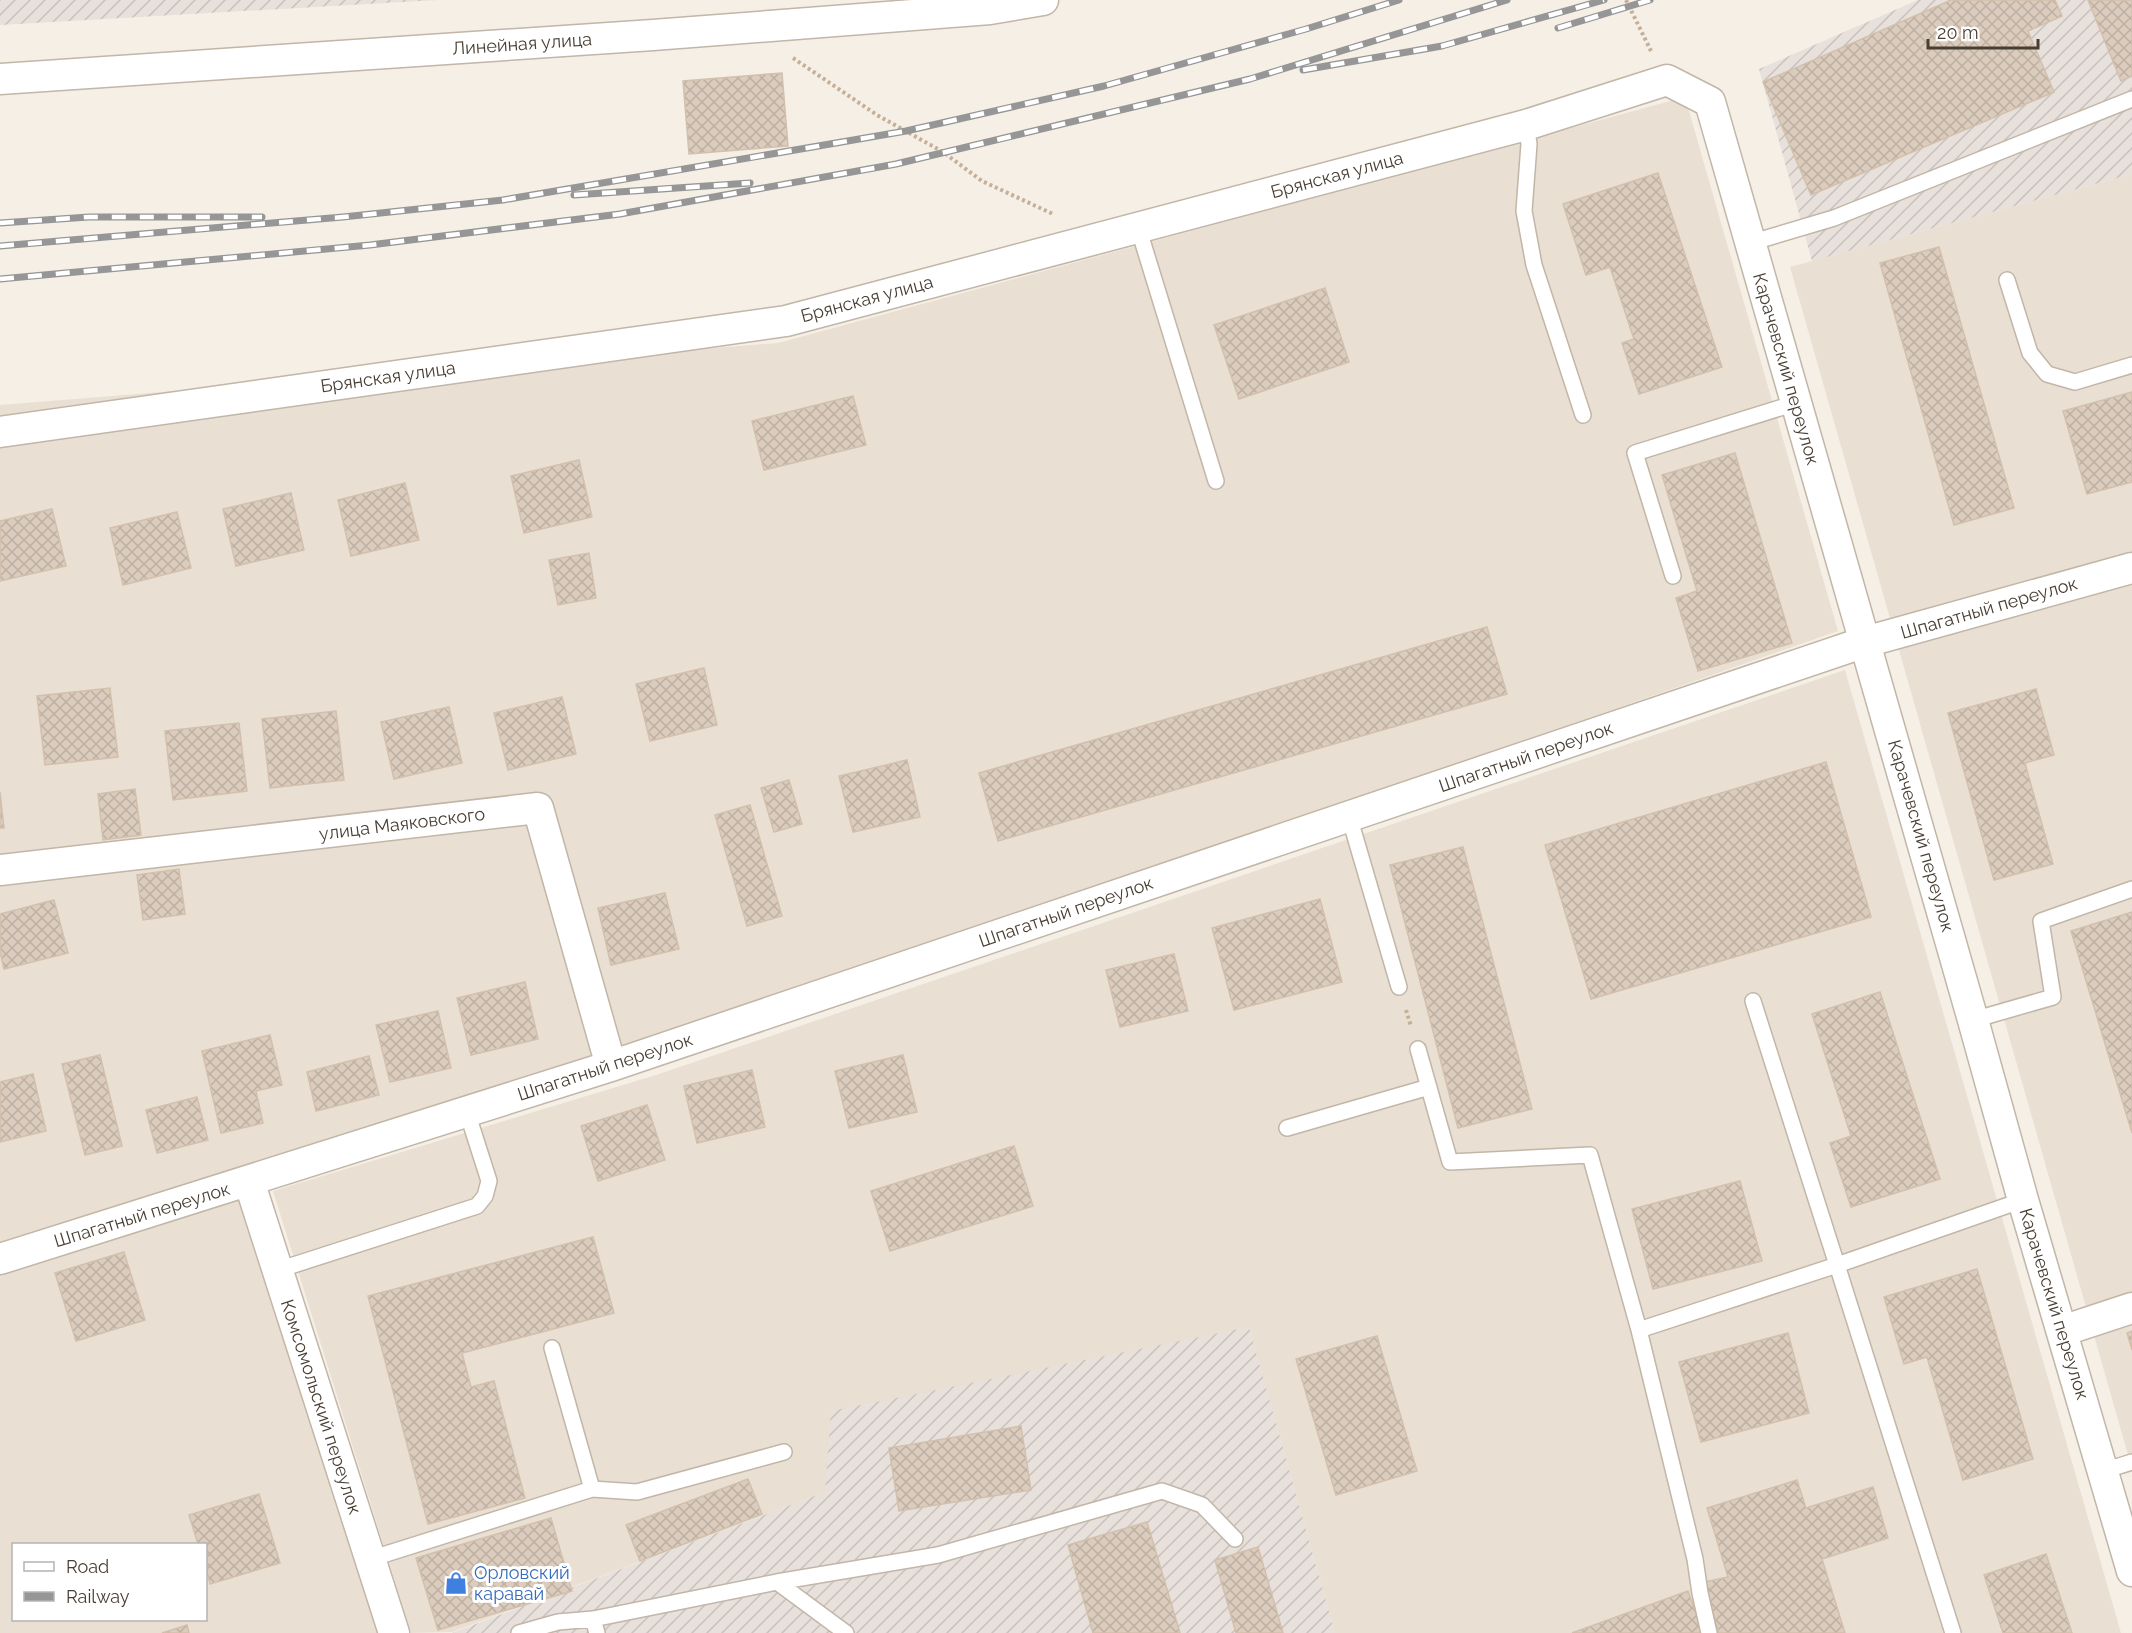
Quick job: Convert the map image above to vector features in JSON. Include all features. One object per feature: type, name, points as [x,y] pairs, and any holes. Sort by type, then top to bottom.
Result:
[{"type":"street","name":"Линейная улица","points":[[0,79],[748,28],[990,9],[1043,0]]},
{"type":"street","name":"Карачевский переулок","points":[[1667,80],[1710,102],[2023,1200],[2132,1571]]},
{"type":"street","name":"Брянская улица","points":[[0,432],[786,321],[1096,237],[1526,125],[1667,80]]},
{"type":"street","name":"Шпагатный переулок","points":[[0,1259],[611,1066],[1865,642],[2132,568]]},
{"type":"street","name":"улица Маяковского","points":[[0,870],[538,808],[611,1066]]},
{"type":"street","name":"Комсомольский переулок","points":[[249,1181],[394,1633]]},
{"type":"street","points":[[2062,1330],[2132,1308]]},
{"type":"lane","points":[[1750,243],[1826,221],[2132,99]]},
{"type":"lane","points":[[1526,125],[1529,144],[1524,211],[1534,265],[1583,415]]},
{"type":"lane","points":[[1138,227],[1216,481]]},
{"type":"lane","points":[[2007,280],[2030,353],[2047,374],[2075,382],[2132,365]]},
{"type":"lane","points":[[1673,576],[1635,453],[1796,403]]},
{"type":"lane","points":[[1349,816],[1399,987]]},
{"type":"lane","points":[[1973,1020],[2053,997],[2041,921],[2132,889]]},
{"type":"lane","points":[[1753,1001],[1953,1633]]},
{"type":"lane","points":[[1419,1049],[1450,1162],[1590,1155],[1639,1330],[1695,1559],[1709,1633]]},
{"type":"lane","points":[[1287,1128],[1429,1087]]},
{"type":"lane","points":[[278,1270],[477,1206],[485,1196],[489,1181],[467,1112]]},
{"type":"lane","points":[[1639,1330],[1837,1265],[2023,1200]]},
{"type":"lane","points":[[552,1348],[592,1489]]},
{"type":"lane","points":[[370,1559],[592,1489],[637,1492],[784,1452]]},
{"type":"lane","points":[[2103,1470],[2132,1462]]},
{"type":"lane","points":[[519,1633],[558,1622],[595,1626],[777,1582],[938,1555],[1162,1491],[1202,1505],[1234,1539]]},
{"type":"lane","points":[[777,1582],[846,1633]]},
{"type":"path","points":[[1626,0],[1667,80]]},
{"type":"path","points":[[748,28],[877,115],[943,152],[982,181],[1034,203],[1096,237]]},
{"type":"path","points":[[1399,987],[1419,1049]]},
{"type":"shaded area","points":[[0,0],[437,0],[0,25]]},
{"type":"shaded area","points":[[1918,0],[2132,0],[2132,174],[1812,261],[1759,69]]},
{"type":"shaded area","points":[[1685,97],[1838,631],[619,1057],[0,1242],[0,405],[778,343]]},
{"type":"shaded area","points":[[2132,174],[2132,1469],[1790,267]]},
{"type":"shaded area","points":[[1845,670],[2121,1633],[1335,1633],[1249,1327],[825,1492],[452,1632],[411,1633],[273,1191],[656,1075]]},
{"type":"shaded area","points":[[242,1195],[380,1633],[0,1633],[0,1273]]},
{"type":"shaded area","points":[[1249,1327],[1335,1633],[452,1633],[825,1492],[831,1411]]},
{"type":"building","points":[[1951,0],[2055,0],[2062,16],[2028,31],[2054,92],[1811,195],[1763,82]]},
{"type":"building","points":[[2088,0],[2132,0],[2132,76],[2121,81]]},
{"type":"building","points":[[782,73],[788,146],[689,154],[683,81]]},
{"type":"building","points":[[1658,173],[1722,367],[1639,394],[1622,343],[1634,339],[1610,267],[1586,275],[1563,204]]},
{"type":"building","points":[[1939,247],[2014,508],[1954,525],[1880,263]]},
{"type":"building","points":[[1325,288],[1349,362],[1239,399],[1214,325]]},
{"type":"building","points":[[2132,392],[2132,482],[2087,494],[2063,411]]},
{"type":"building","points":[[853,396],[866,445],[764,470],[752,421]]},
{"type":"building","points":[[1735,453],[1792,643],[1698,671],[1676,598],[1697,591],[1662,475]]},
{"type":"building","points":[[579,460],[592,517],[524,533],[511,476]]},
{"type":"building","points":[[405,483],[419,540],[351,556],[338,500]]},
{"type":"building","points":[[291,493],[304,550],[236,566],[223,509]]},
{"type":"building","points":[[52,509],[66,566],[0,581],[0,521]]},
{"type":"building","points":[[177,512],[191,568],[123,585],[110,528]]},
{"type":"building","points":[[589,553],[596,598],[558,605],[549,560]]},
{"type":"building","points":[[1487,627],[1507,694],[998,841],[979,773]]},
{"type":"building","points":[[704,668],[717,725],[650,741],[636,684]]},
{"type":"building","points":[[110,688],[118,757],[45,765],[37,696]]},
{"type":"building","points":[[2036,689],[2054,755],[2025,763],[2053,864],[1994,880],[1948,713]]},
{"type":"building","points":[[562,697],[576,754],[508,770],[494,713]]},
{"type":"building","points":[[449,707],[462,763],[394,779],[381,722]]},
{"type":"building","points":[[336,711],[344,780],[270,788],[262,719]]},
{"type":"building","points":[[239,723],[247,791],[173,800],[165,731]]},
{"type":"building","points":[[907,760],[920,817],[853,832],[839,776]]},
{"type":"building","points":[[1826,762],[1871,917],[1591,999],[1545,845]]},
{"type":"building","points":[[789,780],[802,824],[774,832],[761,788]]},
{"type":"building","points":[[135,789],[141,835],[103,840],[98,794]]},
{"type":"building","points":[[0,792],[4,828],[0,828]]},
{"type":"building","points":[[750,805],[782,916],[747,926],[715,815]]},
{"type":"building","points":[[1463,847],[1532,1109],[1458,1128],[1390,865]]},
{"type":"building","points":[[179,869],[185,914],[143,920],[137,875]]},
{"type":"building","points":[[665,893],[679,949],[611,965],[598,908]]},
{"type":"building","points":[[1320,899],[1342,982],[1234,1010],[1212,928]]},
{"type":"building","points":[[54,900],[68,953],[4,969],[0,952],[0,914]]},
{"type":"building","points":[[2132,912],[2132,1133],[2071,931]]},
{"type":"building","points":[[1174,954],[1188,1011],[1120,1027],[1106,970]]},
{"type":"building","points":[[525,982],[538,1039],[471,1055],[457,998]]},
{"type":"building","points":[[1880,992],[1940,1179],[1851,1207],[1830,1143],[1851,1136],[1812,1014]]},
{"type":"building","points":[[438,1011],[451,1068],[390,1082],[376,1025]]},
{"type":"building","points":[[270,1035],[282,1085],[256,1091],[263,1123],[221,1133],[202,1051]]},
{"type":"building","points":[[100,1055],[122,1146],[85,1155],[62,1064]]},
{"type":"building","points":[[903,1055],[917,1112],[849,1128],[835,1071]]},
{"type":"building","points":[[369,1056],[379,1095],[316,1111],[307,1072]]},
{"type":"building","points":[[752,1070],[765,1127],[697,1143],[684,1086]]},
{"type":"building","points":[[33,1074],[46,1131],[0,1142],[0,1082]]},
{"type":"building","points":[[197,1097],[208,1140],[157,1153],[146,1110]]},
{"type":"building","points":[[647,1105],[665,1160],[598,1181],[581,1126]]},
{"type":"building","points":[[1014,1146],[1033,1206],[890,1251],[871,1191]]},
{"type":"building","points":[[1740,1181],[1762,1261],[1653,1289],[1632,1209]]},
{"type":"building","points":[[593,1237],[614,1313],[462,1353],[471,1387],[494,1381],[525,1498],[428,1524],[368,1296]]},
{"type":"building","points":[[124,1252],[145,1320],[76,1341],[55,1273]]},
{"type":"building","points":[[1977,1269],[2033,1459],[1963,1480],[1927,1357],[1904,1364],[1884,1297]]},
{"type":"building","points":[[2132,1331],[2132,1350],[2127,1333]]},
{"type":"building","points":[[1788,1333],[1809,1413],[1701,1442],[1679,1362]]},
{"type":"building","points":[[1377,1336],[1417,1471],[1336,1495],[1296,1359]]},
{"type":"building","points":[[1021,1426],[1031,1490],[899,1511],[889,1448]]},
{"type":"building","points":[[748,1479],[762,1514],[640,1561],[626,1525]]},
{"type":"building","points":[[1797,1480],[1806,1508],[1873,1487],[1888,1538],[1822,1559],[1845,1633],[1719,1633],[1704,1582],[1728,1577],[1707,1508]]},
{"type":"building","points":[[259,1494],[280,1563],[210,1584],[207,1571],[207,1543],[198,1543],[189,1515]]},
{"type":"building","points":[[551,1518],[572,1591],[438,1630],[416,1558]]},
{"type":"building","points":[[1147,1522],[1180,1633],[1093,1633],[1068,1545]]},
{"type":"building","points":[[1258,1547],[1283,1633],[1236,1633],[1215,1560]]},
{"type":"building","points":[[2046,1554],[2072,1633],[2003,1633],[1984,1575]]},
{"type":"building","points":[[1688,1591],[1703,1633],[1572,1633]]},
{"type":"building","points":[[187,1625],[189,1633],[162,1633]]},
{"type":"railway","points":[[0,246],[343,217],[503,200],[906,131],[1104,86],[1306,29],[1399,0]]},
{"type":"railway","points":[[0,279],[370,245],[620,214],[896,164],[1250,79],[1507,0]]},
{"type":"railway","points":[[1303,70],[1442,46],[1604,0]]},
{"type":"railway","points":[[1558,28],[1650,0]]},
{"type":"railway","points":[[574,195],[750,183]]},
{"type":"railway","points":[[0,223],[89,217],[262,217]]},
{"type":"place","name":"Орловский каравай","points":[[456,1583]]}]
